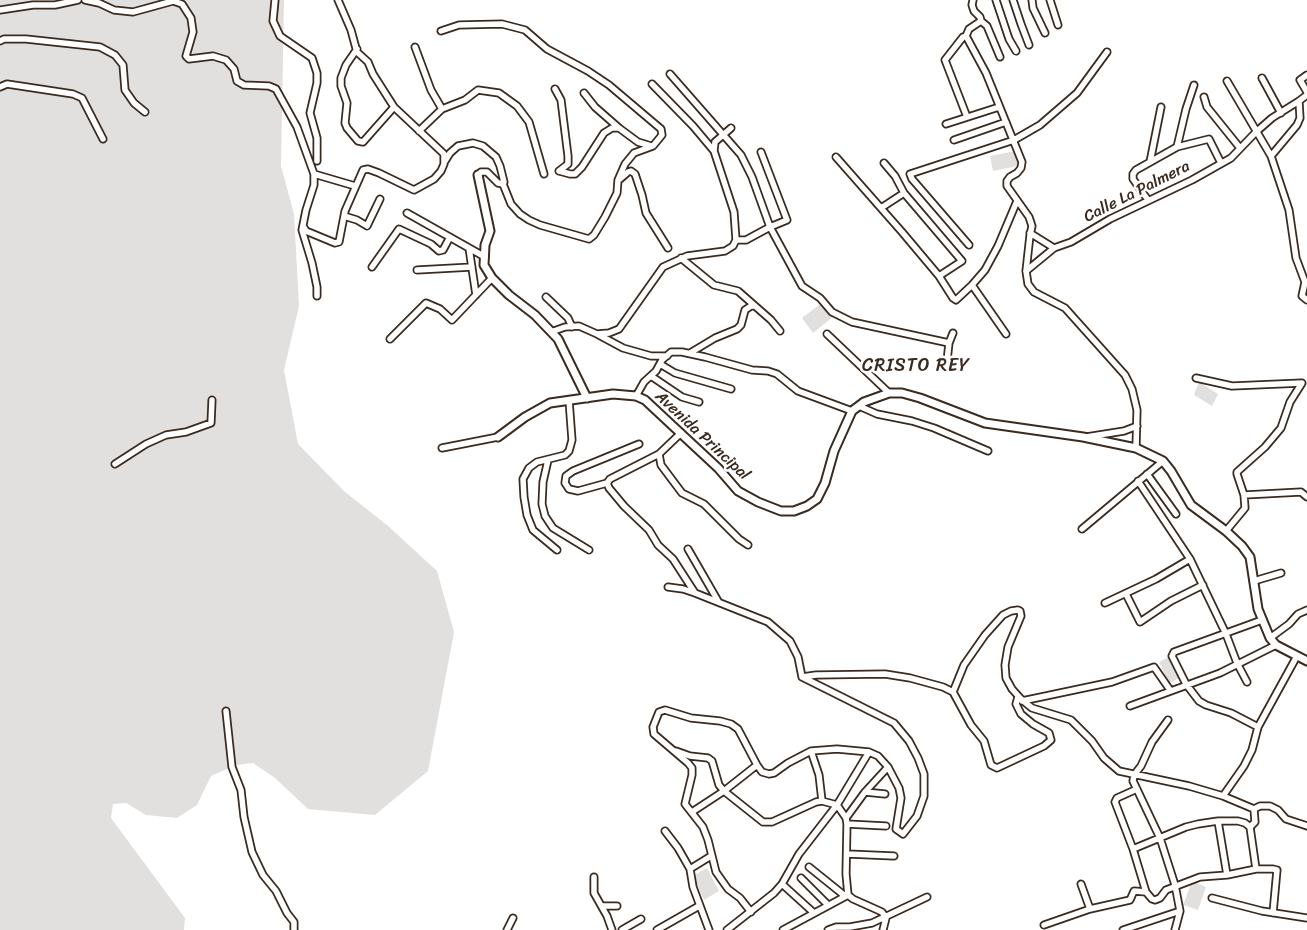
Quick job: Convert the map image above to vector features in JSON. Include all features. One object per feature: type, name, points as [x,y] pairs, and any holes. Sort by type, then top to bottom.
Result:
[{"type":"street","points":[[0,10],[33,5],[55,5],[78,0]]},
{"type":"street","points":[[85,0],[99,3],[114,10],[132,12],[173,1],[182,4],[191,18],[193,32],[186,56],[189,59],[213,56],[226,60],[234,69],[237,82],[244,85],[269,86],[276,89],[297,127],[314,174],[314,185],[302,230],[312,263],[317,296]]},
{"type":"street","points":[[275,0],[273,21],[280,36],[312,58],[317,74],[317,83],[310,113],[317,138],[318,161]]},
{"type":"street","points":[[338,0],[351,30],[357,52],[368,62],[373,74],[394,107],[444,154],[444,164]]},
{"type":"street","points":[[973,0],[974,11],[987,26],[1000,57]]},
{"type":"street","points":[[996,0],[1009,39],[1016,51]]},
{"type":"street","points":[[1013,0],[1029,45]]},
{"type":"street","points":[[1032,0],[1033,8],[1045,33]]},
{"type":"street","points":[[1050,0],[1058,26]]},
{"type":"street","points":[[967,117],[945,60],[963,37],[966,36],[969,29],[981,20]]},
{"type":"street","points":[[302,225],[306,231],[335,243],[339,242],[344,216],[363,170],[368,169],[414,190],[434,179],[441,171],[450,153],[458,146],[473,143],[483,146],[496,157],[500,166],[503,184],[512,204],[520,214],[540,225],[589,239],[594,235],[606,217],[617,193],[618,180],[625,164],[634,152],[653,146],[662,135],[661,129],[608,85],[588,71],[547,49],[525,30],[502,24],[459,25],[441,31]]},
{"type":"street","points":[[966,36],[986,73],[1022,162],[1021,168],[1010,177],[1006,186],[1029,217],[1032,226],[1026,271],[1029,288],[1065,308],[1125,376],[1136,401],[1136,448]]},
{"type":"street","points":[[0,41],[4,39],[26,40],[100,47],[115,55],[123,65],[125,90],[134,103],[145,112]]},
{"type":"street","points":[[415,47],[431,90],[442,109]]},
{"type":"street","points":[[357,49],[346,65],[341,78],[341,86],[347,103],[345,123],[347,128],[358,141],[363,142],[394,107]]},
{"type":"street","points":[[969,245],[912,179],[910,174],[1014,140],[1040,125],[1077,93],[1107,52]]},
{"type":"street","points":[[670,74],[741,155],[752,177],[770,227],[802,286],[820,298],[832,312],[852,322],[949,343]]},
{"type":"street","points":[[1307,74],[1300,80],[1307,94]]},
{"type":"street","points":[[1262,78],[1281,112]]},
{"type":"street","points":[[1227,81],[1271,156],[1289,210],[1296,258],[1305,282],[1302,296],[1307,300]]},
{"type":"street","points":[[0,87],[7,84],[73,94],[82,98],[103,138]]},
{"type":"street","points":[[597,334],[609,333],[619,329],[663,267],[687,256],[725,251],[736,240],[734,212],[714,151],[670,101],[652,84]]},
{"type":"street","points":[[1178,147],[1186,109],[1194,85]]},
{"type":"street","points":[[556,89],[561,100],[568,156],[568,164],[559,171],[575,174],[582,167],[604,133],[612,128],[619,128]]},
{"type":"street","points":[[419,131],[442,109],[465,100],[478,90],[499,92],[517,106],[529,122],[544,174]]},
{"type":"street","points":[[584,93],[595,107],[619,128],[638,142],[653,146]]},
{"type":"street","name":"Calle La Palmera","points":[[1026,271],[1054,248],[1071,242],[1110,219],[1192,180],[1231,158],[1272,118],[1307,94]]},
{"type":"street","points":[[1204,97],[1207,107],[1240,148]]},
{"type":"street","points":[[1271,156],[1298,125],[1300,118],[1299,101]]},
{"type":"street","points":[[946,124],[999,107]]},
{"type":"street","points":[[1150,162],[1161,107]]},
{"type":"street","points":[[954,140],[1006,122]]},
{"type":"street","points":[[714,151],[715,142],[731,128]]},
{"type":"street","points":[[1148,200],[1133,180],[1133,174],[1136,170],[1178,147],[1209,139],[1221,163]]},
{"type":"street","points":[[736,240],[746,240],[770,227],[786,222],[787,219],[761,152]]},
{"type":"street","points":[[836,157],[939,276],[956,300],[972,286],[984,270],[998,246],[1017,201]]},
{"type":"street","points":[[884,163],[895,176],[904,193],[962,261],[939,276]]},
{"type":"street","points":[[503,184],[498,184],[487,172],[481,172],[478,175],[490,231],[485,245],[484,265],[492,278],[508,295],[535,315],[558,339],[587,398]]},
{"type":"street","points":[[618,180],[628,172],[635,174],[646,212],[668,248]]},
{"type":"street","points":[[314,174],[355,186]]},
{"type":"street","points":[[881,208],[904,193]]},
{"type":"street","points":[[344,216],[357,220],[367,226],[380,199]]},
{"type":"street","points":[[406,213],[484,257]]},
{"type":"street","points":[[372,267],[400,229],[431,244],[439,251],[443,250],[450,238]]},
{"type":"street","points":[[1030,233],[1054,248]]},
{"type":"street","points":[[469,248],[476,295]]},
{"type":"street","points":[[681,258],[714,285],[738,291],[780,330]]},
{"type":"street","points":[[417,270],[472,267]]},
{"type":"street","points":[[390,338],[426,303],[440,310],[452,320],[492,278]]},
{"type":"street","points":[[972,286],[1006,334]]},
{"type":"street","points":[[546,297],[568,318],[572,327]]},
{"type":"street","points":[[690,353],[715,338],[737,329],[745,310],[755,306]]},
{"type":"street","points":[[551,332],[579,326],[623,348],[651,356],[667,356]]},
{"type":"street","points":[[947,361],[949,343],[953,333]]},
{"type":"street","points":[[827,334],[889,393]]},
{"type":"street","points":[[636,396],[644,382],[671,352],[690,353],[752,370],[768,371],[777,374],[798,391],[852,411],[864,402],[889,393],[902,393],[986,423],[1083,437],[1136,448],[1150,453],[1163,461],[1171,471],[1191,505],[1226,531],[1242,546],[1250,557],[1258,609],[1270,638],[1276,645],[1306,659]]},
{"type":"street","points":[[660,364],[675,373],[731,389]]},
{"type":"street","points":[[651,376],[682,397],[699,402]]},
{"type":"street","points":[[1196,378],[1232,386],[1302,383]]},
{"type":"street","points":[[1226,531],[1245,508],[1238,472],[1265,447],[1281,428],[1290,402],[1307,378]]},
{"type":"street","name":"Avenida Principal","points":[[498,437],[525,417],[550,403],[613,394],[636,396],[645,400],[718,468],[738,491],[780,511],[794,511],[807,506],[817,499],[834,451],[852,411]]},
{"type":"street","points":[[115,464],[146,444],[166,435],[186,432],[211,423],[212,400]]},
{"type":"street","points":[[557,550],[532,530],[524,497],[523,479],[527,471],[537,462],[565,455],[570,447],[572,423],[569,400]]},
{"type":"street","points":[[859,406],[877,414],[912,421],[934,428],[988,451]]},
{"type":"street","points":[[1083,437],[1124,431],[1137,426]]},
{"type":"street","points":[[639,444],[573,471],[566,476],[566,483],[569,489],[578,491],[607,483],[610,479],[659,454],[681,434]]},
{"type":"street","points":[[442,448],[498,437]]},
{"type":"street","points":[[659,454],[661,465],[682,493],[704,504],[727,527],[748,544]]},
{"type":"street","points":[[548,460],[543,482],[542,504],[545,516],[553,528],[589,550]]},
{"type":"street","points":[[1082,530],[1163,461]]},
{"type":"street","points":[[1147,474],[1176,514]]},
{"type":"street","points":[[1138,481],[1190,559],[1226,634],[1237,664],[1247,682]]},
{"type":"street","points":[[607,483],[624,506],[649,530],[658,545],[673,559],[695,592]]},
{"type":"street","points":[[1244,495],[1301,492],[1307,497]]},
{"type":"street","points":[[688,549],[718,601]]},
{"type":"street","points":[[1105,603],[1156,579],[1190,559]]},
{"type":"street","points":[[1254,581],[1281,573]]},
{"type":"street","points":[[1126,594],[1140,622],[1171,601],[1203,585]]},
{"type":"street","points":[[668,587],[683,588],[695,592],[768,622],[790,641],[798,657],[802,678]]},
{"type":"street","points":[[953,692],[964,665],[977,644],[1003,615],[1016,610],[1020,612],[1021,616],[1008,647],[1005,665],[1006,678],[1020,699],[1032,708],[1071,720],[1092,741],[1114,768],[1127,774],[1190,786],[1223,796],[1254,809],[1260,806],[1270,806],[1278,810],[1286,820],[1307,826]]},
{"type":"street","points":[[1270,638],[1289,624],[1298,614],[1307,610]]},
{"type":"street","points":[[1258,727],[1231,713],[1202,703],[1196,698],[1186,684],[1172,654],[1262,620]]},
{"type":"street","points":[[1130,706],[1220,673],[1276,645]]},
{"type":"street","points":[[1223,796],[1244,766],[1252,750],[1258,727],[1297,656]]},
{"type":"street","points":[[802,678],[816,675],[885,674],[929,682],[953,692],[971,725],[984,741],[991,765],[997,768],[1044,746],[1051,740],[1049,733],[1033,724],[1021,714],[1016,704],[1020,699],[1112,682],[1154,667],[1170,690]]},
{"type":"street","points":[[751,912],[740,898],[728,889],[716,872],[703,827],[685,804],[692,768],[654,734],[653,727],[659,712],[664,710],[691,718],[731,724],[738,729],[762,772],[769,774],[774,773],[811,751],[838,749],[869,752],[878,756],[888,767],[899,788],[901,798],[896,829],[903,834],[917,816],[924,796],[924,774],[918,758],[909,742],[894,723],[802,678]]},
{"type":"street","points":[[226,711],[232,767],[241,790],[249,844],[262,875],[276,891],[287,914],[294,922],[294,930]]},
{"type":"street","points":[[1168,720],[1152,742],[1133,781],[1160,838],[1175,885],[1180,911],[1175,930]]},
{"type":"street","points":[[674,751],[690,756],[708,758],[712,761],[724,791],[763,822],[772,822],[822,800],[837,805],[847,821],[846,896]]},
{"type":"street","points":[[811,751],[819,775],[822,800]]},
{"type":"street","points":[[727,930],[751,912],[782,884],[799,854],[837,805],[869,752]]},
{"type":"street","points":[[692,812],[724,791],[757,765]]},
{"type":"street","points":[[847,821],[865,792],[888,767]]},
{"type":"street","points":[[1137,789],[1117,798],[1115,802],[1146,892],[1155,900],[1175,885],[1200,876],[1227,875],[1256,869],[1273,869],[1277,870],[1273,913]]},
{"type":"street","points":[[865,792],[885,794]]},
{"type":"street","points":[[1250,827],[1255,822],[1254,809]]},
{"type":"street","points":[[847,821],[886,826]]},
{"type":"street","points":[[1132,849],[1186,827],[1218,821],[1245,822],[1250,827],[1256,869]]},
{"type":"street","points":[[1218,821],[1227,875]]},
{"type":"street","points":[[665,831],[678,848],[690,869],[693,887],[708,930]]},
{"type":"street","points":[[848,854],[894,856]]},
{"type":"street","points":[[690,869],[711,856]]},
{"type":"street","points":[[809,867],[846,896],[878,909],[886,918],[883,930]]},
{"type":"street","points":[[594,877],[594,894],[602,906],[610,929]]},
{"type":"street","points":[[801,878],[828,906]]},
{"type":"street","points":[[782,884],[814,913]]},
{"type":"street","points":[[1082,884],[1090,909]]},
{"type":"street","points":[[1044,925],[1090,909],[1130,900],[1134,890],[1146,892]]},
{"type":"street","points":[[783,930],[846,896]]},
{"type":"street","points":[[828,930],[836,927],[850,927],[872,922],[927,897]]},
{"type":"street","points":[[1212,898],[1273,913],[1307,918]]},
{"type":"street","points":[[602,906],[618,906]]},
{"type":"street","points":[[657,930],[699,906]]},
{"type":"street","points":[[1123,930],[1180,911]]},
{"type":"street","points":[[508,930],[513,918]]},
{"type":"street","points":[[622,930],[641,920]]},
{"type":"street","points":[[1143,930],[1145,923]]},
{"type":"shaded area","points":[[0,0],[284,0],[281,166],[294,214],[299,306],[284,370],[298,444],[345,492],[387,525],[437,571],[454,632],[428,771],[375,815],[308,809],[275,778],[253,763],[236,765],[211,776],[197,805],[177,818],[146,815],[126,803],[113,804],[111,818],[185,918],[184,930],[0,930]]},
{"type":"shaded area","points":[[1015,151],[1018,166],[993,171],[990,156]]},
{"type":"shaded area","points":[[823,302],[834,316],[813,333],[802,318]]},
{"type":"shaded area","points":[[1199,382],[1218,394],[1212,406],[1194,395]]},
{"type":"shaded area","points":[[1169,657],[1179,678],[1169,683],[1159,662]]},
{"type":"shaded area","points":[[707,868],[719,891],[704,900],[693,876]]},
{"type":"shaded area","points":[[1192,881],[1206,887],[1198,910],[1183,905]]},
{"type":"district","name":"CRISTO REY","points":[[916,366]]}]
